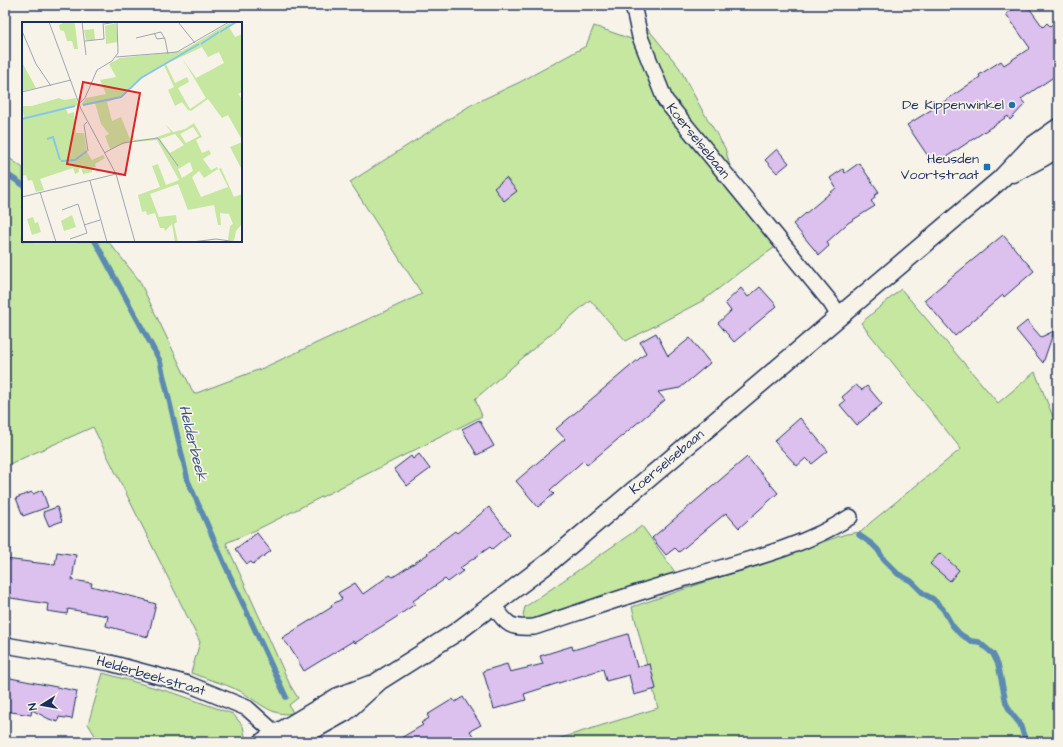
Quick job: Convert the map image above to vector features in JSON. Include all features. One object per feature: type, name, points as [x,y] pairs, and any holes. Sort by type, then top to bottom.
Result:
[{"type":"street","name":"Koerselsebaan","points":[[632,5],[640,38],[665,100],[831,303],[839,316]]},
{"type":"street","name":"Koerselsebaan","points":[[278,740],[338,697],[379,681],[458,631],[551,561],[1001,179],[1031,147],[1058,128]]},
{"type":"street","name":"Koerselsebaan","points":[[1001,179],[1058,148]]},
{"type":"street","points":[[493,605],[509,625],[519,629],[534,627],[674,581],[735,564],[802,542],[835,527],[850,517]]},
{"type":"street","name":"Helderbeekstraat","points":[[5,645],[110,662],[188,684],[247,708],[278,740]]},
{"type":"green space","points":[[643,23],[679,67],[725,148],[733,177],[777,246],[741,271],[704,300],[626,341],[590,300],[475,399],[482,416],[258,529],[226,543],[290,685],[298,698],[289,705],[293,713],[278,713],[264,707],[238,690],[191,673],[200,642],[93,427],[5,466],[5,155],[22,167],[22,242],[109,242],[139,280],[194,394],[263,368],[422,294],[350,182],[471,105],[520,82],[586,46],[594,26],[648,45]]},
{"type":"green space","points":[[901,289],[998,403],[1035,372],[1058,429],[1058,742],[548,742],[658,708],[632,607],[846,534],[861,532],[961,449],[861,323]]},
{"type":"green space","points":[[642,526],[677,575],[535,620],[525,620],[523,615],[525,607]]},
{"type":"green space","points":[[103,673],[177,694],[233,714],[243,726],[245,736],[244,742],[99,742],[88,724]]},
{"type":"building","points":[[1019,5],[1027,5],[1043,27],[1047,23],[1050,26],[1058,20],[1058,74],[1021,99],[1025,104],[1010,120],[1008,116],[940,161],[938,158],[932,162],[907,125],[942,103],[980,77],[979,75],[1001,61],[1004,65],[1030,48],[1006,14]]},
{"type":"building","points":[[777,149],[789,163],[777,173],[765,160]]},
{"type":"building","points":[[859,163],[879,192],[871,201],[875,206],[848,223],[827,242],[829,246],[819,255],[793,224],[836,188],[830,178],[843,169],[845,173]]},
{"type":"building","points":[[506,178],[517,191],[504,201],[494,188]]},
{"type":"building","points":[[1003,235],[1034,271],[955,336],[924,300]]},
{"type":"building","points":[[760,287],[777,306],[734,342],[718,323],[731,311],[725,303],[741,288],[748,297]]},
{"type":"building","points":[[1027,321],[1041,337],[1054,331],[1043,363],[1016,330]]},
{"type":"building","points":[[656,333],[668,356],[690,338],[710,363],[680,388],[658,392],[665,400],[587,465],[583,461],[550,490],[554,494],[538,507],[516,481],[565,439],[556,429],[646,353],[640,342]]},
{"type":"building","points":[[856,385],[862,390],[867,386],[882,404],[857,425],[840,405],[845,401],[842,397]]},
{"type":"building","points":[[800,418],[828,451],[812,464],[806,458],[797,466],[774,441]]},
{"type":"building","points":[[479,420],[494,446],[477,455],[462,429]]},
{"type":"building","points":[[419,454],[430,469],[407,486],[394,469],[411,456],[413,459]]},
{"type":"building","points":[[747,457],[778,493],[739,528],[726,513],[679,552],[675,548],[666,555],[652,538]]},
{"type":"building","points":[[42,490],[48,507],[23,516],[16,498]]},
{"type":"building","points":[[57,507],[62,521],[49,526],[43,512]]},
{"type":"building","points":[[489,507],[510,534],[492,549],[490,547],[460,568],[463,571],[448,582],[445,579],[413,601],[415,604],[395,618],[355,643],[353,641],[304,671],[289,646],[282,638],[332,607],[331,605],[342,599],[338,593],[355,583],[363,594],[390,575],[393,577],[428,554],[427,553],[455,531],[457,533]]},
{"type":"building","points":[[257,533],[271,551],[253,564],[251,562],[247,564],[235,549]]},
{"type":"building","points":[[57,552],[76,555],[72,580],[92,583],[91,586],[156,604],[148,637],[106,626],[108,616],[68,609],[67,614],[47,611],[48,604],[5,597],[5,559],[55,565]]},
{"type":"building","points":[[940,553],[959,570],[950,581],[930,564]]},
{"type":"building","points":[[628,634],[637,667],[650,664],[656,689],[634,695],[629,675],[606,681],[603,669],[524,694],[526,700],[494,709],[483,671],[507,664],[510,672],[543,664],[540,656],[572,646],[573,650]]},
{"type":"building","points":[[5,677],[77,691],[72,719],[59,717],[58,722],[32,710],[31,715],[5,711]]},
{"type":"building","points":[[463,697],[481,725],[470,731],[477,742],[394,742],[423,725],[421,723],[429,718],[427,715],[453,699],[455,702]]},
{"type":"waterway","name":"Helderbeek","points":[[5,173],[22,184]]},
{"type":"waterway","name":"Helderbeek","points":[[96,242],[160,361],[188,481],[286,697]]},
{"type":"waterway","points":[[859,535],[872,544],[884,560],[898,574],[911,581],[924,594],[933,599],[943,609],[952,625],[960,634],[971,641],[979,642],[993,654],[998,664],[1006,703],[1011,713],[1020,724],[1026,742]]},
{"type":"place","name":"De Kippenwinkel","points":[[1012,105]]},
{"type":"place","name":"Heusden Voortstraat","points":[[987,167]]}]
